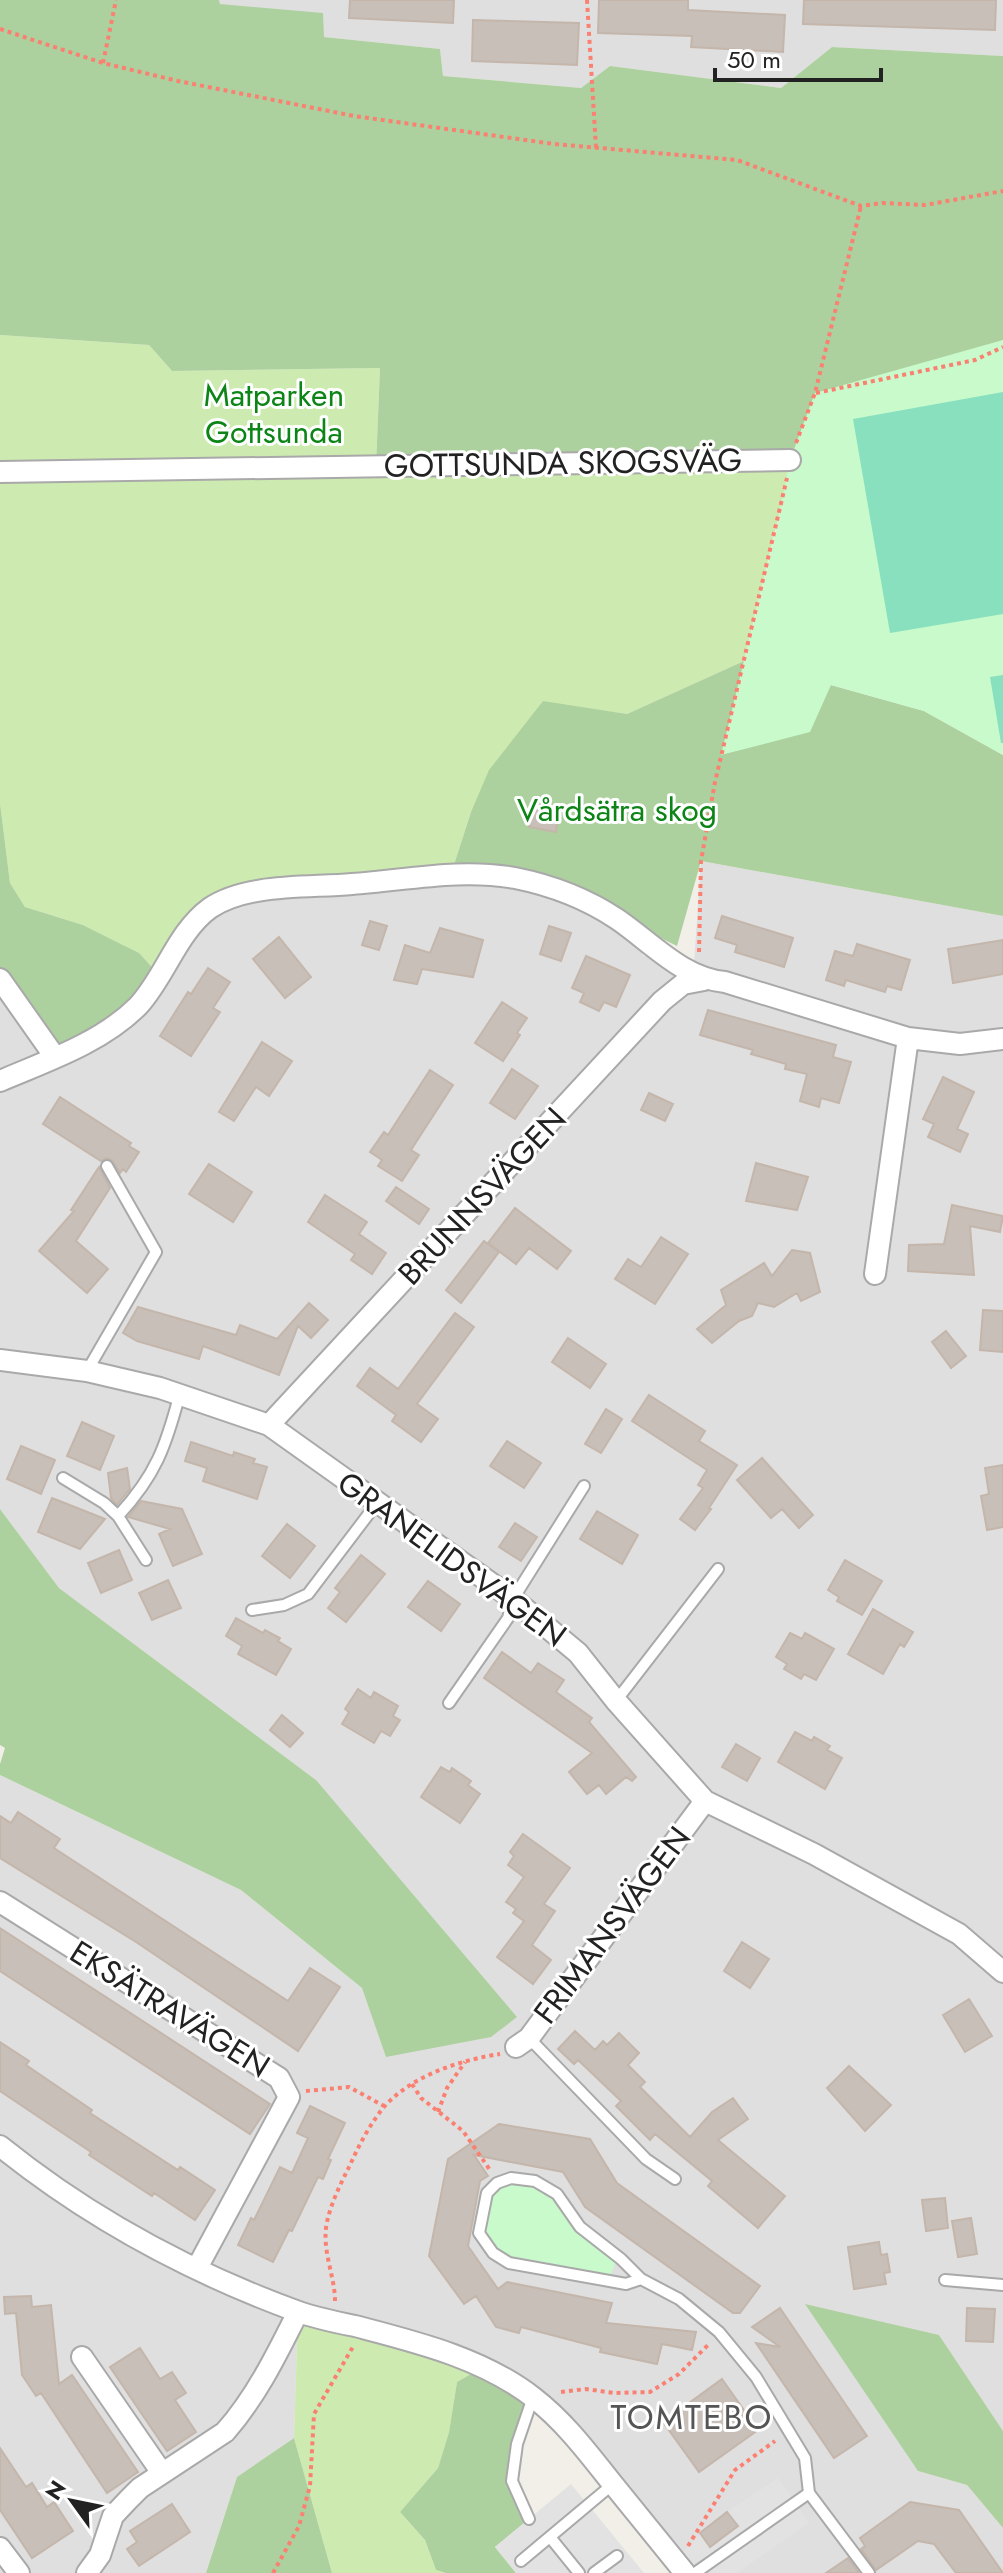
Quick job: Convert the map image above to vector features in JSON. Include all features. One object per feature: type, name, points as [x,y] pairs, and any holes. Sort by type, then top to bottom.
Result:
[{"type":"street","name":"GOTTSUNDA SKOGSVÄG","points":[[0,472],[790,460]]},
{"type":"street","points":[[0,1081],[100,1036],[138,1005],[191,928],[208,910],[230,897],[275,889],[451,874],[482,873],[516,878],[589,903],[616,918],[656,950],[704,980],[725,982],[908,1038],[960,1044],[1003,1039]]},
{"type":"street","points":[[0,979],[55,1057]]},
{"type":"street","name":"BRUNNSVÄGEN","points":[[269,1425],[662,1001],[683,984],[704,980]]},
{"type":"street","points":[[875,1274],[908,1038]]},
{"type":"street","name":"GRANELIDSVÄGEN","points":[[0,1360],[87,1371],[180,1393],[269,1425],[513,1599],[578,1653],[616,1701],[705,1801],[814,1854],[959,1934],[1003,1972]]},
{"type":"street","name":"FRIMANSVÄGEN","points":[[523,2042],[705,1801]]},
{"type":"street","name":"EKSÄTRAVÄGEN","points":[[0,1902],[279,2078],[289,2097],[197,2268]]},
{"type":"street","points":[[0,2146],[35,2175],[91,2212],[125,2233],[197,2268],[298,2312],[437,2349],[483,2367],[533,2397],[572,2433],[686,2570]]},
{"type":"street","points":[[87,2573],[100,2555],[113,2516],[140,2488],[217,2438],[236,2420],[273,2363],[298,2312]]},
{"type":"street","points":[[82,2357],[162,2473]]},
{"type":"street","points":[[0,2548],[19,2573]]},
{"type":"lane","points":[[87,1371],[156,1252],[107,1166]]},
{"type":"lane","points":[[118,1516],[151,1475],[167,1445],[180,1393]]},
{"type":"lane","points":[[63,1478],[104,1503],[118,1516],[146,1560]]},
{"type":"lane","points":[[449,1703],[508,1618],[513,1599],[584,1486]]},
{"type":"lane","points":[[252,1610],[284,1605],[308,1594],[377,1503]]},
{"type":"lane","points":[[616,1701],[718,1569]]},
{"type":"lane","points":[[523,2042],[646,2159],[675,2179]]},
{"type":"lane","points":[[641,2279],[626,2284],[509,2263],[493,2253],[479,2233],[487,2193],[497,2183],[511,2178],[535,2181],[557,2194],[580,2227],[641,2279],[679,2299],[719,2332],[756,2377],[790,2430],[805,2458],[809,2493],[869,2573]]},
{"type":"lane","points":[[945,2280],[1003,2285]]},
{"type":"lane","points":[[529,2519],[512,2481],[517,2444],[533,2397]]},
{"type":"lane","points":[[521,2561],[613,2484]]},
{"type":"lane","points":[[686,2570],[809,2493]]},
{"type":"lane","points":[[550,2537],[579,2573]]},
{"type":"lane","points":[[594,2573],[617,2556]]},
{"type":"path","points":[[103,63],[116,0]]},
{"type":"path","points":[[587,0],[596,148]]},
{"type":"path","points":[[0,29],[103,63],[354,116],[596,148],[737,160],[861,206],[882,203],[925,205],[1003,191]]},
{"type":"path","points":[[704,980],[698,960],[701,861],[715,782],[776,532],[790,460],[815,393],[861,206]]},
{"type":"path","points":[[815,393],[975,360],[1003,347]]},
{"type":"path","points":[[336,2298],[328,2266],[326,2224],[339,2188],[363,2139],[385,2106],[412,2084],[467,2061],[509,2052],[523,2042]]},
{"type":"path","points":[[438,2112],[447,2088],[467,2061]]},
{"type":"path","points":[[412,2084],[421,2098],[463,2131],[497,2183]]},
{"type":"path","points":[[289,2097],[307,2091],[349,2087],[385,2106]]},
{"type":"path","points":[[273,2573],[299,2526],[310,2486],[314,2414],[363,2329]]},
{"type":"path","points":[[533,2397],[586,2389],[614,2393],[650,2392],[679,2374],[719,2332]]},
{"type":"path","points":[[686,2570],[735,2470],[790,2430]]},
{"type":"shaded area","points":[[219,0],[1003,0],[1003,56],[832,47],[781,88],[610,66],[581,88],[443,76],[440,49],[324,37],[220,4]]},
{"type":"shaded area","points":[[701,861],[1003,916],[1003,2431],[939,2335],[918,2471],[967,2485],[1003,2528],[1003,2573],[684,2573],[533,2397],[298,2313],[294,2438],[237,2477],[206,2573],[0,2573],[0,1775],[241,1890],[362,1988],[387,2057],[316,1780],[59,1588],[0,1509],[0,979],[191,928],[230,897],[482,873],[616,918],[644,956],[694,963]]},
{"type":"shaded area","points":[[778,2478],[809,2523],[737,2573],[685,2573],[675,2561],[700,2533],[710,2546],[737,2526],[727,2512]]},
{"type":"shaded area","points":[[571,2484],[644,2573],[516,2573],[495,2547]]},
{"type":"green space","points":[[0,0],[219,0],[220,4],[323,13],[324,37],[440,49],[443,76],[581,88],[610,66],[781,88],[832,47],[1003,56],[1003,340],[790,460],[376,466],[380,368],[172,371],[149,345],[0,335]]},
{"type":"green space","name":"Matparken Gottsunda","points":[[0,335],[149,345],[172,371],[380,368],[376,465],[790,460],[744,661],[627,714],[542,702],[471,812],[451,874],[230,897],[159,975],[139,953],[83,925],[25,907],[10,883],[0,803]]},
{"type":"green space","points":[[1003,340],[1003,755],[924,711],[831,685],[810,732],[721,755],[776,532],[790,460],[815,393]]},
{"type":"green space","points":[[1003,392],[1003,614],[890,633],[853,419]]},
{"type":"green space","name":"Vårdsätra skog","points":[[744,661],[722,754],[831,685],[924,711],[1003,755],[1003,916],[701,861],[677,946],[589,903],[451,874],[471,812],[489,770],[543,701],[627,714]]},
{"type":"green space","points":[[1003,675],[1003,743],[1001,743],[990,677]]},
{"type":"green space","points":[[0,803],[10,883],[25,907],[83,925],[139,953],[159,975],[138,1005],[55,1057],[0,979]]},
{"type":"green space","points":[[0,1509],[59,1588],[316,1780],[517,2017],[491,2037],[386,2057],[362,1988],[241,1890],[0,1775],[5,1748],[0,1745]]},
{"type":"green space","points":[[535,2181],[557,2194],[580,2227],[618,2256],[608,2281],[509,2263],[479,2233],[483,2205],[497,2183]]},
{"type":"green space","points":[[805,2304],[939,2335],[1003,2431],[1003,2528],[967,2485],[918,2471]]},
{"type":"green space","points":[[298,2312],[483,2367],[457,2382],[449,2432],[438,2468],[400,2512],[425,2540],[436,2570],[446,2573],[332,2573],[294,2438]]},
{"type":"green space","points":[[483,2367],[533,2397],[512,2481],[529,2519],[495,2547],[516,2573],[446,2573],[436,2570],[425,2540],[400,2512],[438,2468],[449,2432],[457,2382]]},
{"type":"green space","points":[[294,2438],[332,2573],[206,2573],[237,2477]]},
{"type":"building","points":[[350,0],[454,0],[453,23],[349,18]]},
{"type":"building","points":[[599,0],[688,0],[688,10],[785,15],[783,52],[691,47],[692,36],[598,33]]},
{"type":"building","points":[[804,0],[996,0],[995,30],[803,24]]},
{"type":"building","points":[[473,20],[579,23],[577,65],[472,61]]},
{"type":"building","points":[[534,804],[559,809],[556,832],[529,827]]},
{"type":"building","points":[[722,916],[793,938],[784,967],[735,952],[737,945],[715,938]]},
{"type":"building","points":[[370,921],[387,926],[379,950],[362,945]]},
{"type":"building","points":[[549,926],[571,933],[561,961],[540,954]]},
{"type":"building","points":[[440,928],[483,940],[473,977],[422,969],[417,984],[394,980],[405,945],[430,953]]},
{"type":"building","points":[[279,937],[311,977],[285,998],[253,959]]},
{"type":"building","points":[[1003,940],[1003,974],[953,983],[948,949]]},
{"type":"building","points":[[857,944],[910,960],[901,990],[887,986],[885,992],[846,980],[844,986],[826,980],[835,951],[853,956]]},
{"type":"building","points":[[586,956],[630,975],[616,1007],[604,1002],[599,1011],[580,1002],[584,993],[572,988]]},
{"type":"building","points":[[208,968],[230,982],[213,1008],[220,1012],[191,1056],[160,1036],[188,992],[191,994]]},
{"type":"building","points":[[502,1002],[527,1018],[503,1061],[475,1043]]},
{"type":"building","points":[[708,1010],[836,1045],[833,1057],[851,1062],[839,1103],[821,1098],[819,1107],[800,1101],[807,1074],[785,1069],[786,1064],[751,1054],[753,1050],[700,1035]]},
{"type":"building","points":[[262,1042],[292,1061],[269,1096],[256,1087],[234,1121],[219,1112]]},
{"type":"building","points":[[512,1069],[538,1086],[515,1119],[490,1103]]},
{"type":"building","points":[[430,1070],[453,1085],[411,1150],[419,1155],[402,1181],[378,1166],[382,1160],[370,1152],[384,1132],[388,1135]]},
{"type":"building","points":[[943,1077],[974,1092],[957,1129],[968,1134],[960,1152],[928,1137],[934,1124],[923,1119]]},
{"type":"building","points":[[649,1093],[673,1104],[665,1121],[641,1110]]},
{"type":"building","points":[[60,1097],[131,1143],[129,1146],[139,1152],[126,1172],[123,1169],[120,1173],[112,1160],[106,1158],[101,1161],[43,1124]]},
{"type":"building","points":[[756,1163],[808,1177],[797,1210],[746,1201]]},
{"type":"building","points":[[209,1164],[252,1192],[233,1222],[189,1194]]},
{"type":"building","points":[[99,1167],[110,1188],[76,1241],[108,1269],[87,1293],[39,1251],[74,1211],[71,1210]]},
{"type":"building","points":[[396,1187],[429,1209],[419,1224],[386,1201]]},
{"type":"building","points":[[325,1195],[367,1222],[359,1234],[386,1253],[372,1274],[351,1260],[355,1254],[308,1222]]},
{"type":"building","points":[[952,1205],[1003,1216],[1000,1232],[970,1226],[974,1275],[908,1271],[909,1245],[944,1244]]},
{"type":"building","points":[[515,1208],[571,1251],[557,1269],[529,1248],[516,1264],[488,1243]]},
{"type":"building","points":[[661,1237],[688,1254],[655,1304],[615,1279],[628,1259],[641,1267]]},
{"type":"building","points":[[484,1241],[499,1252],[461,1303],[446,1290]]},
{"type":"building","points":[[792,1250],[810,1253],[820,1292],[801,1301],[797,1293],[774,1307],[758,1303],[752,1316],[739,1321],[712,1343],[697,1329],[726,1305],[721,1290],[764,1263],[772,1276]]},
{"type":"building","points":[[309,1303],[328,1320],[311,1338],[298,1326],[279,1375],[203,1346],[199,1359],[137,1341],[123,1333],[138,1307],[236,1335],[240,1325],[277,1339]]},
{"type":"building","points":[[983,1310],[1003,1311],[1003,1352],[980,1350]]},
{"type":"building","points":[[455,1313],[474,1327],[417,1404],[438,1419],[421,1442],[392,1421],[396,1415],[357,1386],[370,1368],[398,1389]]},
{"type":"building","points":[[946,1331],[966,1356],[951,1368],[932,1342]]},
{"type":"building","points":[[568,1338],[606,1364],[590,1388],[552,1362]]},
{"type":"building","points":[[649,1395],[705,1431],[699,1441],[737,1465],[695,1530],[680,1519],[703,1488],[698,1485],[707,1470],[632,1421]]},
{"type":"building","points":[[606,1409],[622,1419],[601,1453],[585,1444]]},
{"type":"building","points":[[82,1422],[114,1436],[100,1470],[67,1456]]},
{"type":"building","points":[[507,1441],[541,1463],[524,1488],[490,1466]]},
{"type":"building","points":[[191,1442],[233,1456],[234,1452],[267,1467],[257,1499],[203,1481],[207,1468],[185,1461]]},
{"type":"building","points":[[21,1446],[55,1460],[41,1494],[7,1479]]},
{"type":"building","points":[[762,1458],[813,1515],[799,1528],[782,1509],[771,1518],[737,1480]]},
{"type":"building","points":[[1003,1465],[1003,1527],[987,1530],[981,1496],[989,1494],[985,1468]]},
{"type":"building","points":[[127,1468],[130,1489],[117,1505],[111,1498],[108,1473]]},
{"type":"building","points":[[52,1498],[105,1519],[80,1549],[38,1532]]},
{"type":"building","points":[[141,1501],[182,1509],[202,1554],[173,1566],[159,1534],[170,1529],[128,1517]]},
{"type":"building","points":[[597,1511],[638,1535],[622,1564],[580,1539]]},
{"type":"building","points":[[515,1523],[537,1537],[521,1561],[499,1547]]},
{"type":"building","points":[[287,1524],[315,1546],[290,1578],[262,1556]]},
{"type":"building","points":[[119,1550],[132,1580],[101,1593],[88,1563]]},
{"type":"building","points":[[361,1555],[385,1574],[346,1622],[328,1608],[340,1592],[335,1588]]},
{"type":"building","points":[[845,1560],[882,1581],[862,1615],[837,1601],[839,1597],[828,1590]]},
{"type":"building","points":[[168,1580],[181,1608],[152,1620],[139,1593]]},
{"type":"building","points":[[428,1581],[460,1604],[441,1631],[408,1607]]},
{"type":"building","points":[[873,1609],[913,1632],[904,1647],[900,1644],[883,1674],[848,1654]]},
{"type":"building","points":[[236,1618],[263,1633],[265,1630],[280,1638],[278,1641],[291,1649],[276,1675],[238,1654],[242,1646],[226,1636]]},
{"type":"building","points":[[790,1633],[802,1639],[805,1633],[834,1649],[816,1680],[804,1674],[801,1679],[784,1669],[787,1664],[776,1657]]},
{"type":"building","points":[[502,1652],[531,1673],[538,1663],[564,1680],[556,1692],[592,1718],[589,1722],[636,1777],[632,1781],[626,1777],[606,1794],[599,1785],[587,1794],[569,1772],[592,1753],[484,1678]]},
{"type":"building","points":[[358,1689],[371,1698],[374,1692],[398,1706],[393,1716],[400,1720],[390,1736],[381,1731],[374,1743],[342,1724],[349,1712],[345,1709]]},
{"type":"building","points":[[282,1715],[303,1733],[290,1747],[270,1730]]},
{"type":"building","points":[[795,1732],[812,1741],[814,1737],[830,1746],[827,1750],[842,1758],[825,1789],[778,1762]]},
{"type":"building","points":[[736,1744],[760,1758],[747,1781],[722,1767]]},
{"type":"building","points":[[441,1767],[450,1772],[452,1768],[471,1781],[468,1785],[480,1794],[460,1823],[421,1797]]},
{"type":"building","points":[[18,1812],[60,1839],[54,1848],[288,2001],[310,1968],[340,1987],[298,2051],[136,1942],[0,1858],[0,1816],[11,1823]]},
{"type":"building","points":[[523,1834],[570,1868],[544,1904],[555,1911],[532,1945],[551,1960],[533,1984],[497,1957],[524,1921],[513,1913],[516,1909],[506,1902],[524,1877],[508,1865],[514,1856],[510,1852]]},
{"type":"building","points":[[0,1928],[270,2104],[250,2134],[0,1971]]},
{"type":"building","points":[[742,1942],[769,1959],[750,1988],[724,1971]]},
{"type":"building","points":[[969,1999],[992,2036],[965,2052],[943,2015]]},
{"type":"building","points":[[575,2031],[595,2050],[603,2041],[607,2045],[619,2033],[639,2053],[628,2065],[645,2082],[640,2087],[690,2137],[712,2112],[733,2098],[748,2119],[718,2140],[785,2196],[758,2228],[708,2186],[712,2181],[655,2134],[650,2140],[616,2106],[621,2101],[578,2060],[574,2064],[558,2049]]},
{"type":"building","points":[[0,2042],[29,2061],[26,2065],[92,2110],[90,2113],[215,2190],[195,2220],[89,2155],[91,2152],[0,2091]]},
{"type":"building","points":[[849,2066],[891,2105],[865,2131],[827,2088]]},
{"type":"building","points":[[310,2106],[345,2123],[328,2159],[331,2160],[323,2179],[318,2177],[273,2262],[238,2245],[280,2167],[292,2173],[308,2138],[297,2133]]},
{"type":"building","points":[[499,2124],[590,2139],[617,2183],[760,2286],[740,2313],[733,2313],[585,2207],[563,2172],[474,2155],[488,2176],[480,2181],[468,2246],[498,2289],[507,2282],[612,2303],[606,2323],[696,2332],[692,2350],[662,2344],[657,2364],[600,2352],[601,2348],[521,2327],[519,2333],[496,2327],[476,2296],[464,2304],[429,2256],[448,2159]]},
{"type":"building","points":[[945,2198],[948,2228],[926,2231],[922,2200]]},
{"type":"building","points":[[971,2218],[977,2254],[958,2257],[952,2221]]},
{"type":"building","points":[[879,2242],[881,2255],[887,2254],[890,2272],[884,2273],[886,2284],[854,2289],[848,2247]]},
{"type":"building","points":[[31,2296],[32,2307],[51,2305],[59,2384],[72,2375],[138,2472],[107,2493],[41,2393],[36,2396],[22,2375],[16,2313],[5,2314],[4,2297]]},
{"type":"building","points":[[780,2308],[867,2436],[834,2458],[756,2343],[780,2347],[752,2327]]},
{"type":"building","points":[[967,2308],[995,2309],[993,2342],[966,2341]]},
{"type":"building","points":[[140,2348],[160,2379],[172,2372],[186,2393],[175,2400],[196,2432],[167,2451],[110,2367]]},
{"type":"building","points":[[722,2379],[758,2430],[699,2472],[663,2422]]},
{"type":"building","points":[[0,2448],[26,2487],[32,2483],[47,2507],[54,2502],[73,2531],[32,2558],[0,2510]]},
{"type":"building","points":[[910,2502],[959,2510],[1003,2573],[956,2573],[934,2544],[918,2541],[876,2570],[861,2549],[865,2546],[860,2538]]},
{"type":"building","points":[[172,2504],[190,2532],[139,2566],[127,2549],[137,2542],[130,2531]]},
{"type":"building","points":[[727,2512],[738,2526],[710,2547],[700,2533]]},
{"type":"building","points":[[848,2558],[859,2573],[826,2573]]},
{"type":"district","name":"TOMTEBO","points":[[692,2417]]}]
